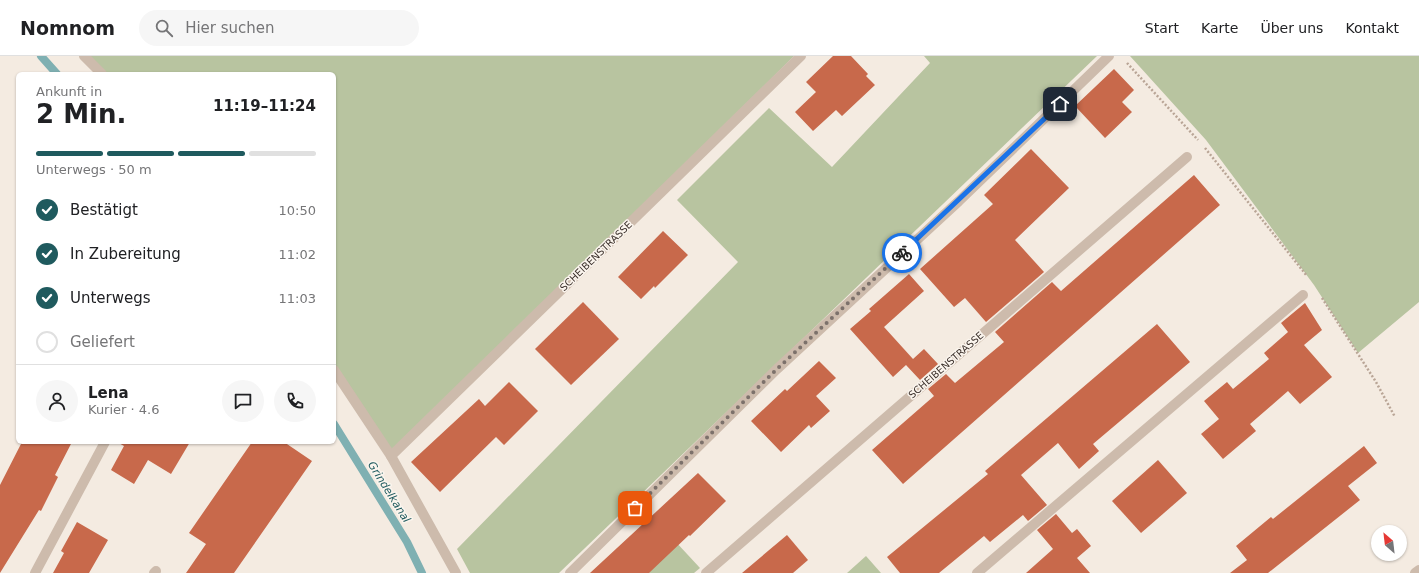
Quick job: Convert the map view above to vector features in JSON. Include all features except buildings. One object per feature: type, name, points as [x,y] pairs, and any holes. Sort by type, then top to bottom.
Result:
[{"type":"street","points":[[84,56],[100,72]]},
{"type":"street","name":"SCHEIBENSTRASSE","points":[[391,456],[801,56]]},
{"type":"street","points":[[570,573],[777,369],[959,200],[1109,56]]},
{"type":"street","name":"SCHEIBENSTRASSE","points":[[706,573],[1187,157]]},
{"type":"street","points":[[977,573],[1303,295]]},
{"type":"street","points":[[336,373],[391,456],[456,573]]},
{"type":"street","points":[[35,573],[104,444]]},
{"type":"street","points":[[1415,573],[1419,570]]},
{"type":"path","points":[[1126,62],[1201,143],[1309,279]]},
{"type":"path","points":[[1318,291],[1376,382],[1395,417]]},
{"type":"green space","points":[[84,56],[794,56],[391,456],[336,373],[336,72],[100,72]]},
{"type":"green space","points":[[924,56],[1097,56],[559,573],[470,573],[457,549],[738,262],[677,200],[769,108],[832,167],[930,63]]},
{"type":"green space","points":[[1130,56],[1419,56],[1419,302],[1358,353],[1314,285],[1206,140]]},
{"type":"green space","points":[[662,527],[700,568],[694,573],[649,573]]},
{"type":"green space","points":[[866,556],[881,573],[847,573]]},
{"type":"waterway","name":"Grindelkanal","points":[[41,56],[55,72]]},
{"type":"waterway","name":"Grindelkanal","points":[[336,427],[407,542],[422,573]]},
{"type":"way so far","points":[[635,508],[777,369],[902,253]]},
{"type":"route","points":[[902,253],[1060,104]]}]
